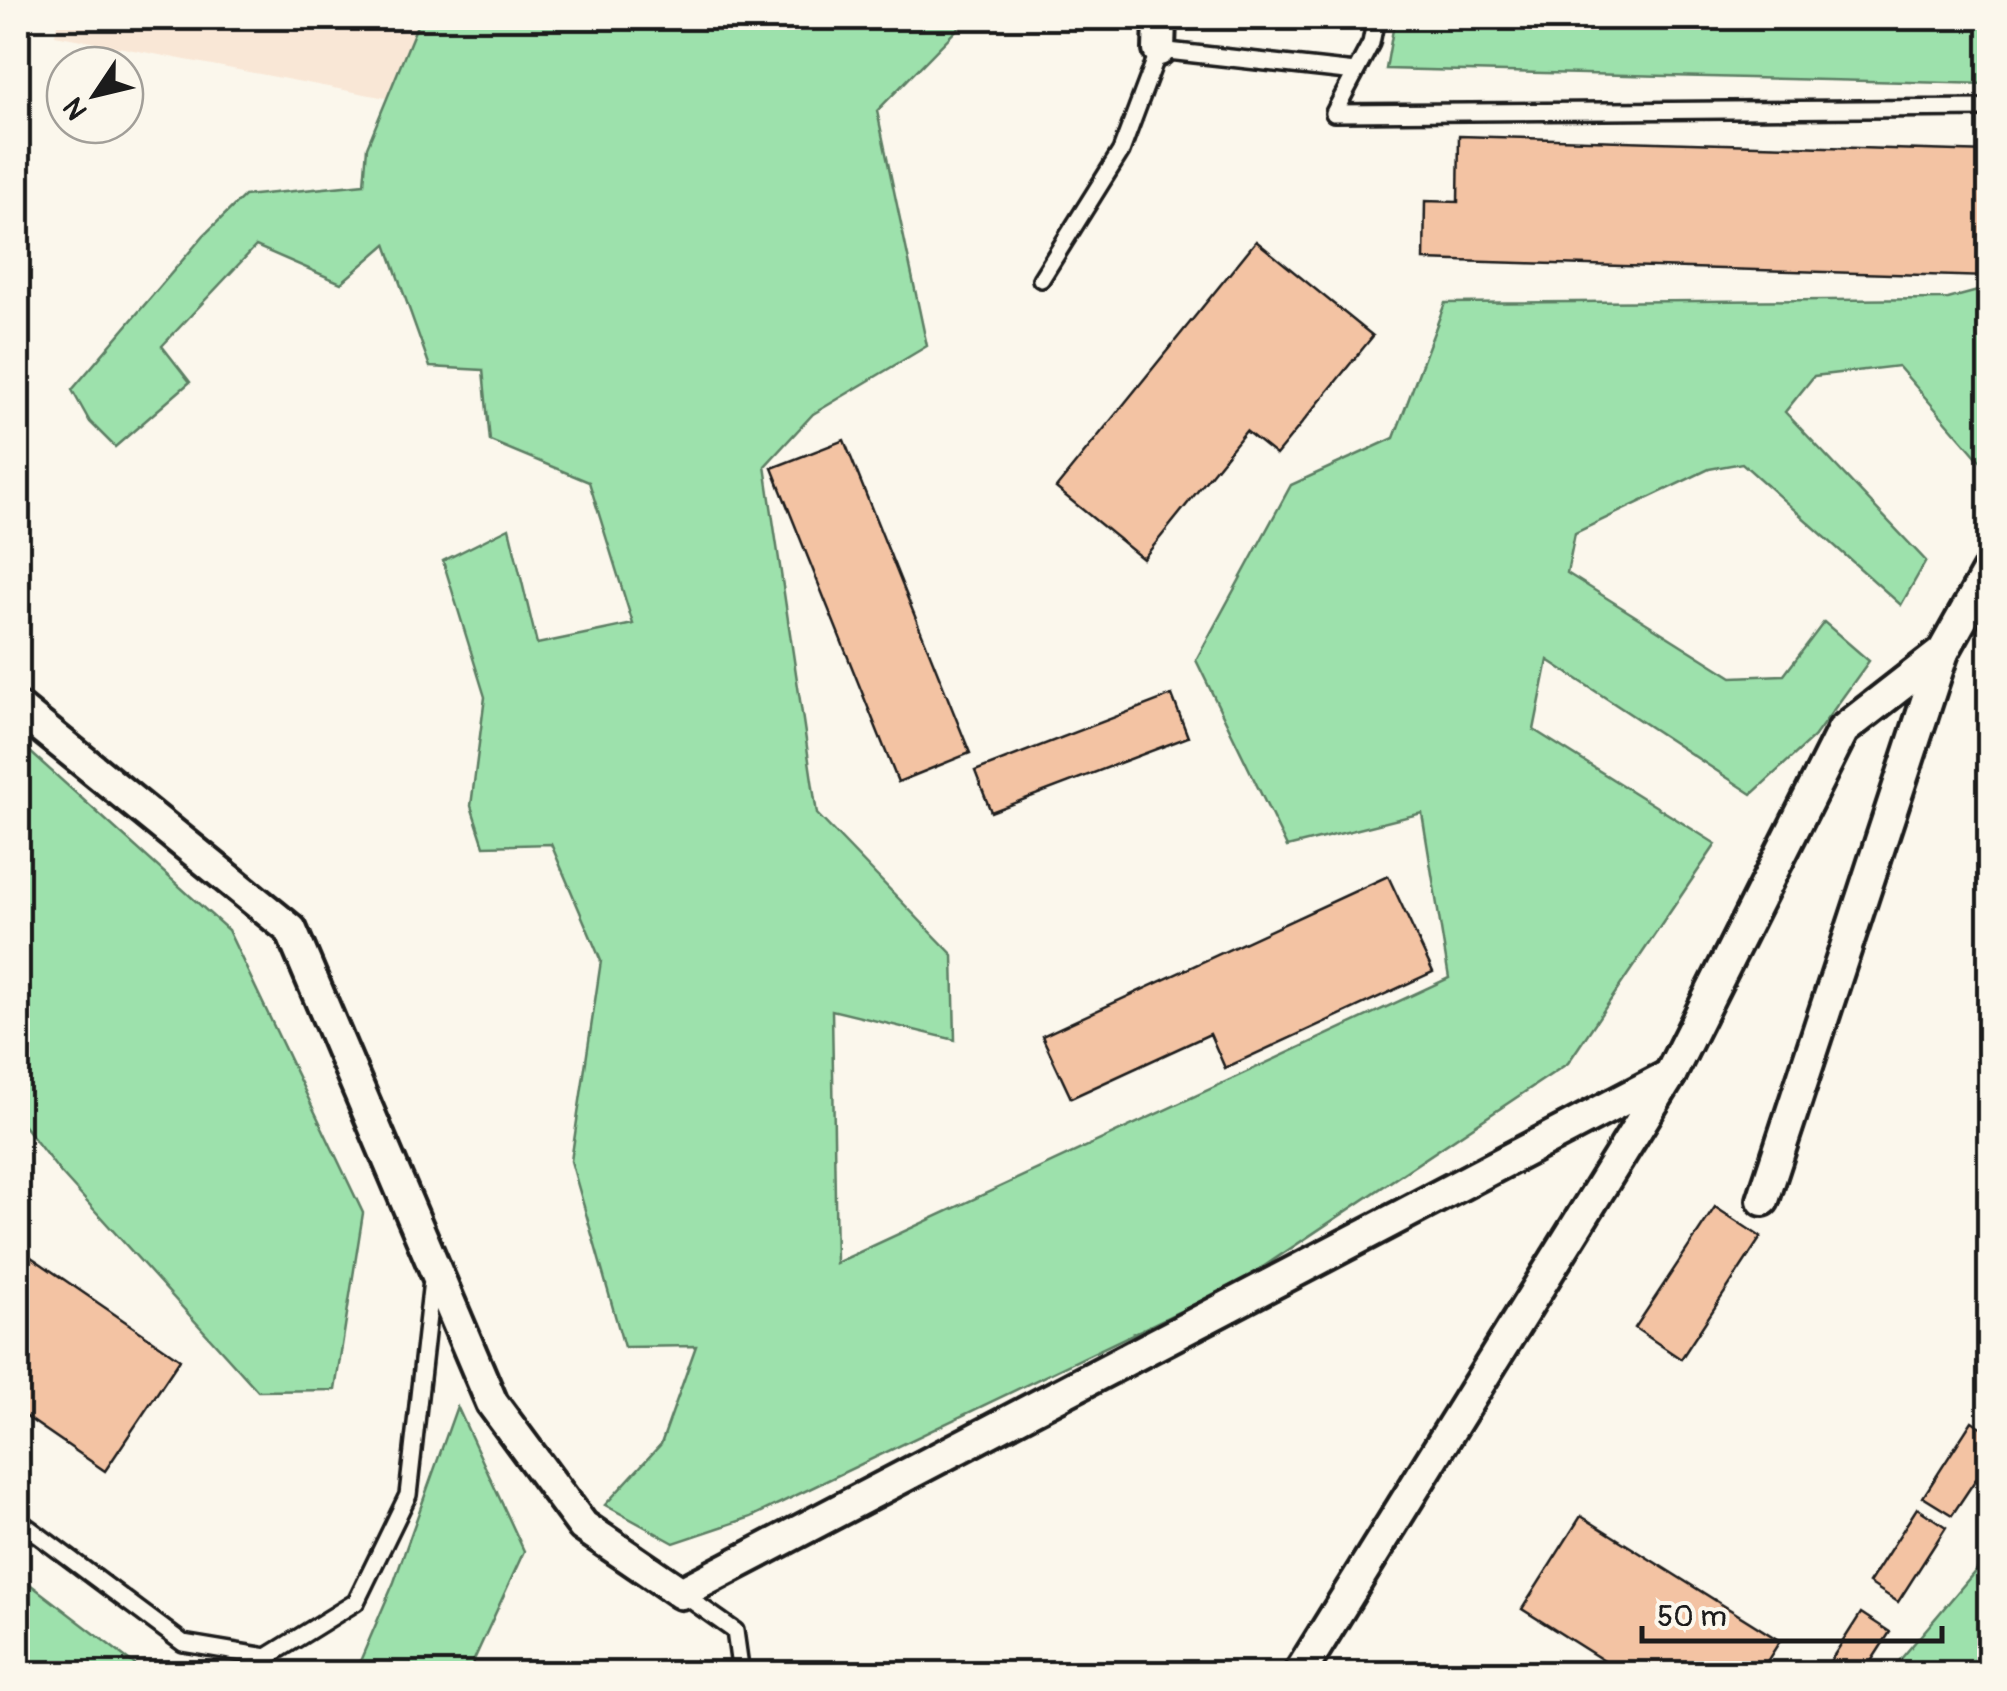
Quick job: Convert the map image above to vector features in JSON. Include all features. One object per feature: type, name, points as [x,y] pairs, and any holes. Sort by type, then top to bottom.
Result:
[{"type":"street","points":[[1159,50],[1160,18]]},
{"type":"street","points":[[1763,1200],[1943,652],[1990,568]]},
{"type":"street","points":[[1298,1674],[1670,1075],[1843,730],[1943,652]]},
{"type":"street","points":[[18,708],[292,930],[492,1404],[583,1526],[681,1593],[1670,1075]]},
{"type":"lane","points":[[1376,18],[1371,42],[1334,113],[1990,108]]},
{"type":"lane","points":[[1041,280],[1121,150],[1159,50],[1356,72]]},
{"type":"lane","points":[[18,1520],[182,1643],[267,1657],[356,1602],[408,1495],[434,1266]]},
{"type":"lane","points":[[681,1593],[736,1631],[741,1674]]},
{"type":"shaded area","points":[[58,18],[455,18],[391,99],[145,52],[145,45],[108,45],[55,35]]},
{"type":"green space","points":[[420,18],[968,18],[877,111],[927,346],[813,414],[765,466],[817,814],[953,955],[955,1040],[832,1010],[836,1263],[1449,978],[1422,813],[1287,847],[1196,660],[1291,485],[1394,438],[1445,303],[1948,299],[1989,288],[1989,471],[1898,366],[1814,376],[1785,412],[1926,561],[1901,605],[1742,463],[1709,469],[1575,533],[1567,573],[1732,677],[1784,675],[1824,622],[1869,661],[1814,737],[1752,794],[1548,660],[1534,730],[1716,844],[1568,1063],[1239,1283],[751,1517],[674,1543],[605,1505],[661,1444],[696,1346],[624,1347],[571,1161],[601,961],[551,844],[484,846],[471,806],[485,697],[443,561],[509,528],[537,644],[633,624],[589,482],[490,441],[483,370],[430,367],[386,244],[341,283],[256,246],[162,346],[190,382],[115,447],[90,422],[72,390],[204,235],[244,196],[364,184],[367,147]]},
{"type":"green space","points":[[1395,18],[1989,18],[1989,84],[1386,69]]},
{"type":"green space","points":[[18,741],[228,930],[363,1213],[335,1390],[258,1391],[60,1172],[18,1118]]},
{"type":"green space","points":[[457,1406],[524,1551],[468,1673],[355,1673],[394,1582]]},
{"type":"green space","points":[[1989,1555],[1989,1673],[1889,1673]]},
{"type":"green space","points":[[18,1575],[146,1673],[18,1673]]},
{"type":"building","points":[[1459,136],[1990,152],[1990,277],[1424,260],[1425,201],[1458,202]]},
{"type":"building","points":[[1256,241],[1373,336],[1276,455],[1246,431],[1143,559],[1056,488]]},
{"type":"building","points":[[844,440],[970,753],[898,782],[772,468]]},
{"type":"building","points":[[1172,695],[1188,737],[991,812],[975,771]]},
{"type":"building","points":[[1388,876],[1433,972],[1225,1068],[1210,1034],[1071,1098],[1042,1036]]},
{"type":"building","points":[[1715,1207],[1761,1237],[1681,1359],[1635,1328]]},
{"type":"building","points":[[18,1248],[180,1359],[105,1471],[18,1411]]},
{"type":"building","points":[[1972,1421],[1990,1433],[1990,1458],[1952,1515],[1923,1497]]},
{"type":"building","points":[[1917,1508],[1946,1527],[1898,1602],[1869,1583]]},
{"type":"building","points":[[1581,1516],[1780,1641],[1759,1674],[1625,1674],[1522,1609]]},
{"type":"building","points":[[1861,1613],[1890,1632],[1863,1674],[1822,1674]]}]
